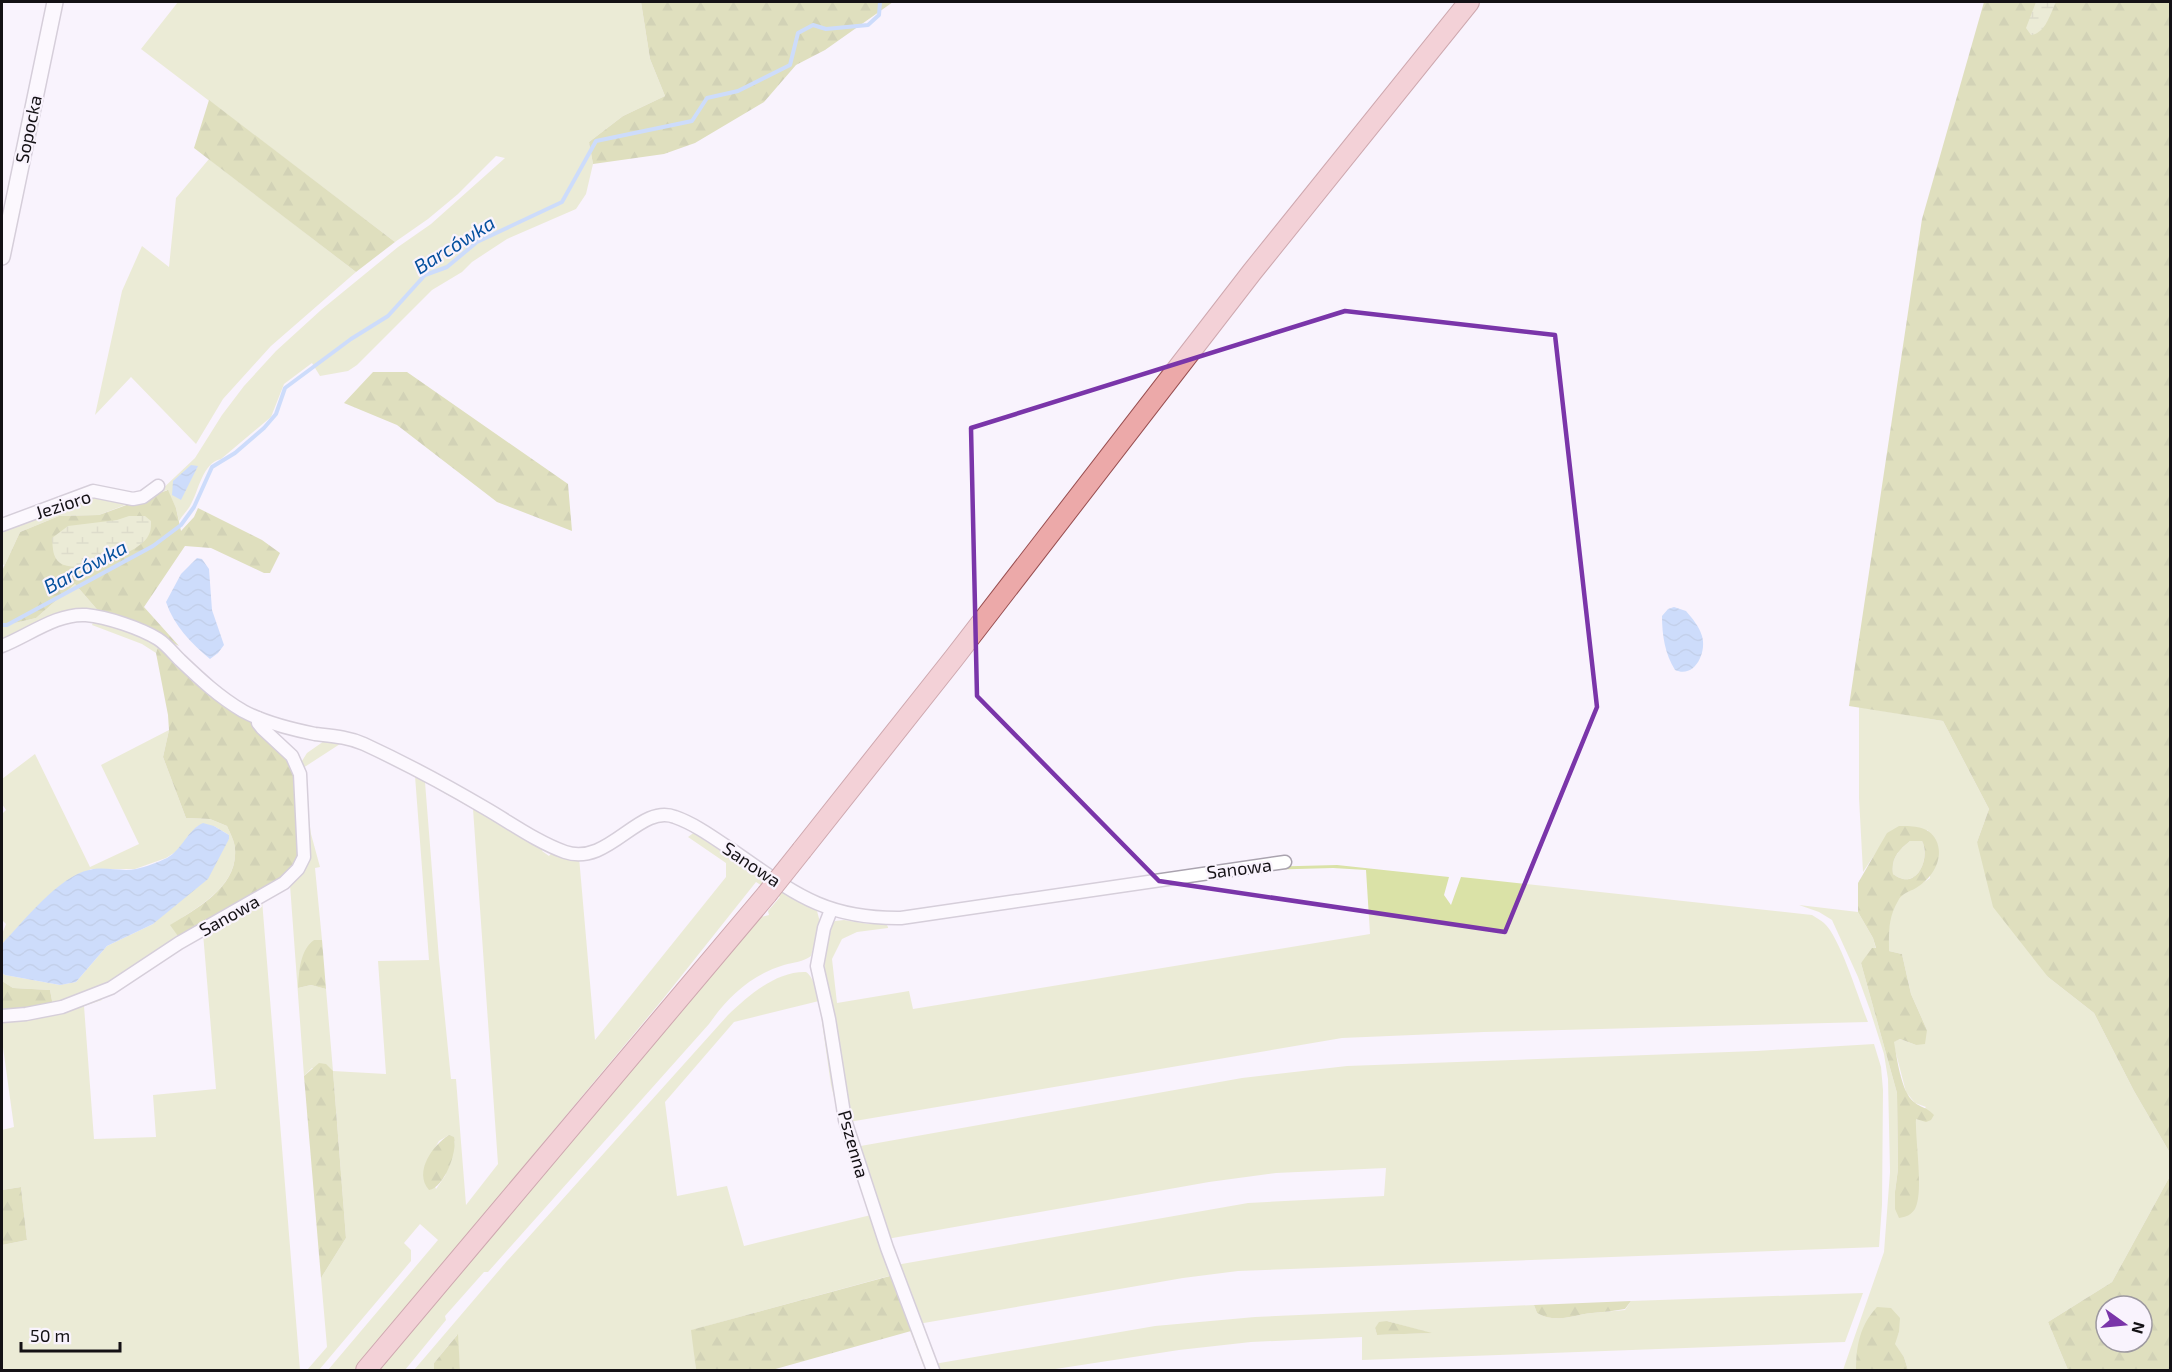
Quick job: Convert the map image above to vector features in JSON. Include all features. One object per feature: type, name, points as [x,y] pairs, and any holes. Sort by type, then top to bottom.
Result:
[{"type":"main road","points":[[366,1371],[802,850],[962,649],[1245,282],[1468,2]]},
{"type":"street","name":"Sopocka","points":[[2,257],[55,2]]},
{"type":"street","name":"Jezioro","points":[[2,525],[93,491],[133,499],[143,497],[158,486]]},
{"type":"street","name":"Sanowa","points":[[2,646],[61,618],[85,615],[116,622],[158,640],[226,701],[258,718],[295,730],[363,743],[460,793],[546,844],[566,852],[577,855],[601,849],[651,816],[674,816],[706,833],[796,894],[831,910],[853,916],[901,918],[1285,862]]},
{"type":"street","name":"Sanowa","points":[[2,1016],[62,1007],[111,988],[179,943],[284,884],[298,869],[304,856],[300,774],[291,756],[262,728],[258,718]]},
{"type":"street","name":"Pszenna","points":[[831,910],[824,928],[817,966],[829,1019],[845,1120],[887,1248],[933,1371]]},
{"type":"highlighted area","points":[[1345,311],[1555,335],[1597,707],[1505,932],[1159,881],[977,696],[971,428]]},
{"type":"green space","points":[[178,2],[641,2],[650,59],[665,96],[623,116],[589,142],[593,164],[586,194],[576,209],[507,239],[472,262],[462,272],[432,290],[357,365],[348,371],[320,376],[312,363],[284,384],[271,417],[221,459],[209,466],[190,506],[179,521],[176,508],[167,490],[157,494],[195,458],[222,415],[244,386],[276,351],[321,310],[398,247],[431,224],[505,158],[496,156],[458,194],[395,242],[141,49]]},
{"type":"green space","points":[[641,2],[893,2],[825,50],[796,65],[764,102],[695,143],[664,154],[593,164],[589,142],[623,116],[665,96],[650,59]]},
{"type":"green space","points":[[1984,2],[2170,2],[2170,1153],[2134,1091],[2094,1013],[2048,977],[1993,907],[1977,842],[1989,809],[1943,721],[1849,706],[1922,219]]},
{"type":"green space","points":[[2036,2],[2056,2],[2044,27],[2031,35],[2026,28]]},
{"type":"green space","points":[[209,100],[395,242],[356,272],[194,148]]},
{"type":"green space","points":[[209,159],[356,272],[271,346],[223,399],[196,444],[131,377],[95,415],[122,291],[142,246],[169,267],[176,198]]},
{"type":"green space","points":[[373,372],[407,372],[568,484],[572,531],[497,502],[397,425],[344,403]]},
{"type":"green space","points":[[168,490],[176,508],[181,531],[194,517],[198,508],[262,540],[280,553],[270,573],[264,573],[211,548],[185,546],[144,607],[179,646],[149,631],[101,614],[75,584],[36,618],[2,626],[2,571],[20,532],[59,516],[99,515]]},
{"type":"green space","points":[[87,496],[133,502],[99,515],[59,516],[20,532],[2,571],[4,565],[2,564],[2,528]]},
{"type":"green space","points":[[129,516],[145,516],[151,521],[147,538],[131,551],[119,557],[80,567],[60,563],[56,558],[52,538],[68,526],[117,520]]},
{"type":"green space","points":[[75,584],[101,614],[81,610],[2,643],[2,626],[36,618]]},
{"type":"green space","points":[[94,620],[127,630],[159,644],[156,653],[142,644],[92,625]]},
{"type":"green space","points":[[159,644],[250,720],[291,761],[295,774],[302,851],[297,864],[285,878],[180,939],[170,925],[203,904],[223,885],[230,875],[235,849],[227,826],[210,819],[186,818],[163,757],[169,730],[156,653]]},
{"type":"green space","points":[[1859,707],[1943,721],[1989,809],[1977,842],[2048,977],[2094,1013],[2134,1091],[2170,1153],[2170,1176],[2112,1282],[2048,1322],[2068,1370],[1908,1370],[1904,1357],[1894,1344],[1899,1332],[1856,1360],[1856,1370],[1843,1370],[1884,1252],[1890,1172],[1888,1079],[1884,1054],[1870,1010],[1832,920],[1819,912],[1799,905],[1858,912],[1873,938],[1876,949],[1861,963],[1897,1093],[1898,1169],[1895,1192],[1915,1140],[1916,1119],[1926,1107],[1915,1103],[1906,1092],[1893,1042],[1900,1039],[1916,1045],[1927,1030],[1911,994],[1902,954],[1889,951],[1889,935],[1894,905],[1905,893],[1930,878],[1928,830],[1879,848],[1863,872],[1859,798]]},
{"type":"green space","points":[[169,730],[163,757],[186,818],[210,819],[227,826],[235,849],[230,874],[214,894],[171,925],[180,939],[112,984],[53,1006],[50,990],[13,988],[2,981],[2,973],[60,985],[76,982],[107,946],[153,924],[229,839],[229,835],[214,826],[198,826],[177,851],[166,858],[135,869],[91,869],[47,897],[2,944],[2,934],[6,924],[2,920],[2,814],[6,810],[2,804],[2,779],[35,754],[90,867],[139,844],[101,765]]},
{"type":"green space","points":[[327,739],[356,744],[405,767],[403,770],[360,749],[340,744],[303,768],[300,764],[307,753]]},
{"type":"green space","points":[[415,776],[425,782],[439,959],[451,1079],[456,1079],[466,1205],[498,1164],[473,809],[444,793],[445,791],[543,849],[542,851],[549,856],[552,852],[579,857],[595,1040],[726,877],[726,863],[688,837],[696,831],[704,840],[817,911],[820,922],[811,956],[802,961],[772,969],[751,981],[732,996],[488,1272],[484,1272],[445,1316],[446,1320],[405,1370],[379,1370],[753,925],[761,917],[769,915],[768,911],[780,897],[756,882],[663,999],[354,1370],[328,1370],[438,1240],[420,1224],[404,1243],[411,1250],[411,1261],[319,1370],[307,1370],[327,1347],[321,1278],[346,1238],[333,1071],[386,1074],[378,961],[429,960]],"holes":[[[449,1135],[455,1142],[445,1176],[436,1189],[426,1163],[439,1141]]]},
{"type":"green space","points":[[306,798],[311,834],[320,867],[315,868],[322,940],[314,940],[298,988],[311,985],[326,989],[333,1071],[312,1068],[304,1076],[290,885]]},
{"type":"green space","points":[[1899,826],[1925,829],[1936,840],[1939,854],[1932,874],[1922,884],[1900,898],[1892,913],[1890,925],[1889,951],[1902,954],[1911,994],[1927,1030],[1925,1044],[1916,1045],[1900,1039],[1894,1042],[1900,1074],[1910,1097],[1916,1104],[1934,1115],[1926,1122],[1916,1119],[1918,1201],[1912,1213],[1899,1218],[1895,1209],[1898,1169],[1897,1093],[1861,963],[1872,948],[1876,948],[1858,912],[1858,883],[1887,833]],"holes":[[[1910,841],[1922,841],[1924,859],[1915,876],[1903,879],[1893,874],[1894,859],[1899,852]]]},
{"type":"green space","points":[[1910,841],[1922,841],[1924,859],[1915,876],[1903,879],[1893,874],[1893,864],[1899,852]]},
{"type":"green space","points":[[1337,865],[1449,877],[1444,895],[1451,905],[1461,877],[1812,915],[1824,923],[1836,941],[1868,1022],[1342,1038],[849,1122],[825,984],[824,958],[830,927],[835,921],[886,924],[888,927],[857,932],[842,939],[832,959],[837,1003],[909,991],[913,1009],[1370,934],[1366,870],[1333,868],[1263,870],[1263,867]]},
{"type":"green space","points":[[262,900],[300,1370],[2,1370],[2,1245],[27,1240],[21,1187],[2,1190],[2,1130],[14,1127],[2,1040],[2,1019],[43,1016],[99,997],[102,1000],[84,1006],[94,1139],[156,1137],[153,1095],[216,1089],[203,933]]},
{"type":"green space","points":[[201,934],[143,975],[142,971]]},
{"type":"green space","points":[[314,940],[322,940],[326,989],[311,985],[298,988],[303,955]]},
{"type":"green space","points":[[806,972],[813,980],[823,1011],[837,1101],[850,1156],[831,1085],[819,1001],[734,1022],[665,1102],[677,1196],[727,1186],[744,1246],[871,1215],[928,1370],[925,1370],[889,1276],[692,1330],[696,1370],[460,1370],[457,1335],[434,1363],[434,1370],[414,1370],[507,1261],[728,1015],[744,1000],[773,980]]},
{"type":"green space","points":[[2,981],[13,988],[50,990],[53,1006],[2,1013]]},
{"type":"green space","points":[[1874,1044],[1881,1067],[1883,1090],[1882,1205],[1879,1247],[1238,1271],[1183,1278],[918,1324],[896,1265],[1248,1203],[1384,1196],[1386,1168],[1276,1173],[1209,1182],[887,1239],[855,1147],[1242,1078],[1347,1066],[1756,1051]]},
{"type":"green space","points":[[319,1063],[326,1064],[333,1071],[346,1238],[321,1278],[304,1076]]},
{"type":"green space","points":[[449,1135],[454,1137],[455,1143],[449,1168],[440,1183],[429,1190],[423,1175],[424,1167],[431,1152]]},
{"type":"green space","points":[[2170,1176],[2170,1370],[2068,1370],[2048,1322],[2112,1282]]},
{"type":"green space","points":[[21,1187],[27,1240],[2,1245],[2,1190]]},
{"type":"green space","points":[[890,1276],[911,1331],[772,1370],[696,1370],[691,1330]]},
{"type":"green space","points":[[1863,1293],[1845,1342],[1362,1360],[1362,1337],[1251,1342],[1179,1350],[1049,1370],[936,1370],[934,1364],[1155,1326],[1255,1317],[1534,1305],[1537,1313],[1551,1318],[1564,1318],[1625,1310],[1631,1301]],"holes":[[[1387,1321],[1430,1333],[1377,1335],[1375,1328]]]},
{"type":"green space","points":[[1631,1301],[1625,1309],[1564,1318],[1551,1318],[1537,1313],[1534,1305]]},
{"type":"green space","points":[[1877,1307],[1891,1308],[1900,1318],[1895,1344],[1904,1357],[1908,1370],[1856,1370],[1860,1336]]},
{"type":"green space","points":[[1387,1321],[1432,1333],[1377,1335],[1375,1328],[1379,1322]]},
{"type":"green space","points":[[458,1334],[460,1370],[434,1370],[434,1363]]},
{"type":"water","points":[[191,465],[198,466],[181,500],[172,495],[173,481]]},
{"type":"water","points":[[197,558],[202,559],[209,569],[212,610],[224,645],[210,659],[184,634],[166,602],[181,574]]},
{"type":"water","points":[[1674,607],[1686,611],[1702,636],[1701,656],[1694,667],[1688,671],[1675,670],[1665,644],[1662,616],[1668,609]]},
{"type":"water","points":[[203,823],[214,826],[229,835],[208,879],[153,924],[107,946],[76,982],[60,985],[2,973],[2,944],[42,901],[66,881],[89,870],[130,870],[160,861],[177,850],[193,830]]},
{"type":"waterway","name":"Barcówka","points":[[2,625],[7,625],[153,546],[181,525],[194,507],[212,467],[235,453],[264,428],[276,414],[285,388],[351,339],[388,316],[425,275],[447,267],[477,242],[562,202],[596,141],[692,121],[707,98],[738,91],[790,65],[798,33],[813,25],[826,29],[868,25],[879,15],[880,2]]}]
